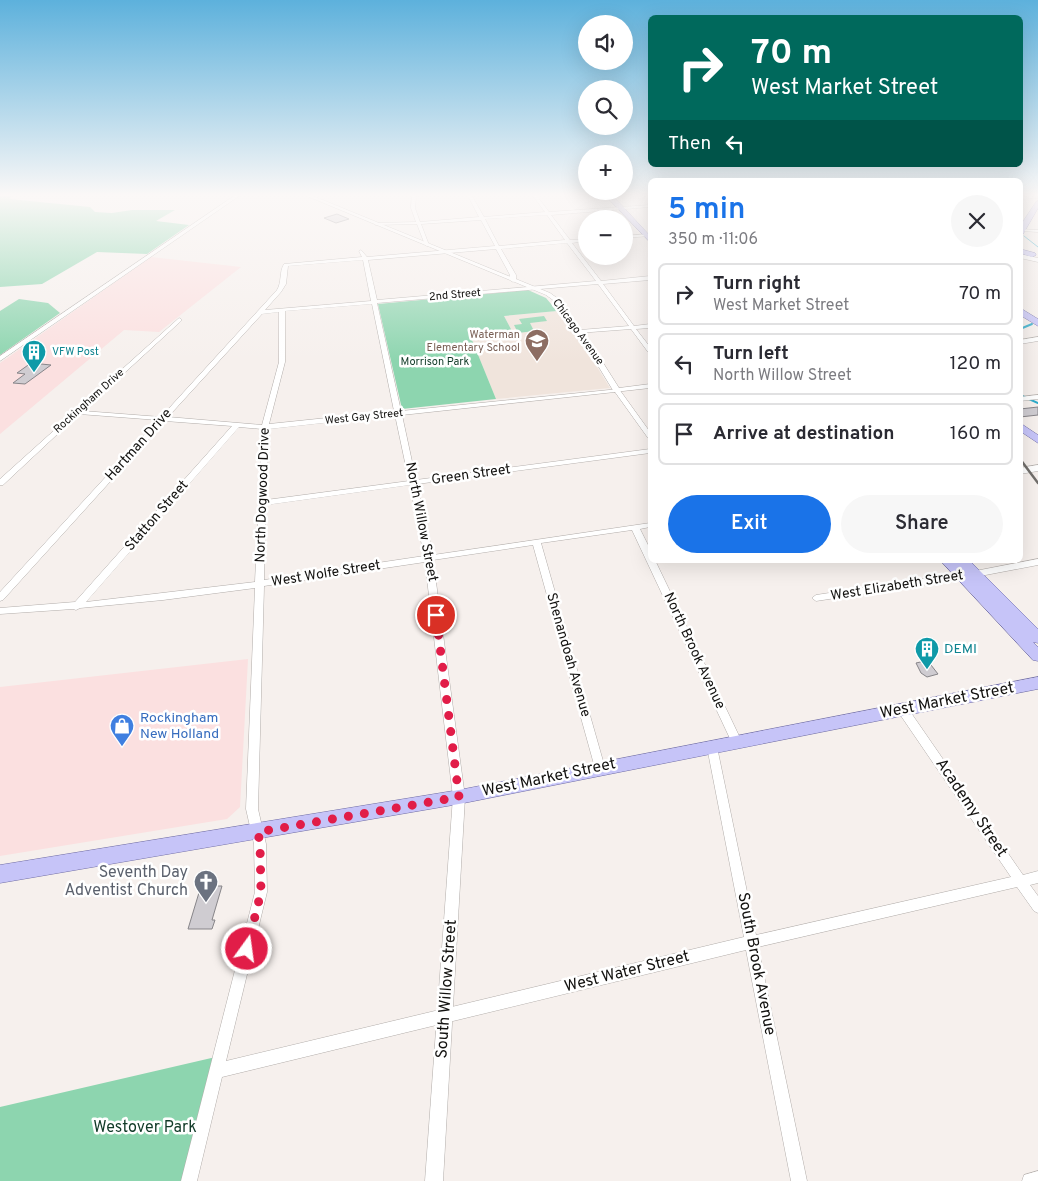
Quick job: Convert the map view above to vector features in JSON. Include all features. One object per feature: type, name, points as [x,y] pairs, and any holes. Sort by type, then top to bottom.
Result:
[{"type":"main road","points":[[1023,313],[1038,323]]},
{"type":"main road","points":[[1023,428],[1038,440]]},
{"type":"main road","points":[[951,563],[968,575],[1038,638]]},
{"type":"main road","points":[[963,563],[968,575],[1038,656]]},
{"type":"main road","name":"West Market Street","points":[[0,874],[459,797],[1038,683]]},
{"type":"street","points":[[0,359],[157,251]]},
{"type":"street","points":[[363,254],[440,251]]},
{"type":"street","name":"Chicago Avenue","points":[[443,251],[554,298],[580,332],[648,434]]},
{"type":"street","points":[[499,251],[513,275],[513,280]]},
{"type":"street","points":[[576,251],[648,348]]},
{"type":"street","name":"Hartman Drive","points":[[0,598],[278,292],[283,284],[284,268],[290,264],[363,254]]},
{"type":"street","name":"North Willow Street","points":[[363,254],[375,302],[429,558],[459,797]]},
{"type":"street","name":"2nd Street","points":[[260,312],[648,278]]},
{"type":"street","name":"North Dogwood Drive","points":[[189,1181],[261,892],[260,844],[252,809],[259,584],[265,427],[282,362],[282,310]]},
{"type":"street","name":"Rockingham Drive","points":[[0,483],[179,320]]},
{"type":"street","points":[[580,332],[648,326]]},
{"type":"street","points":[[1023,342],[1038,339]]},
{"type":"street","name":"West Gay Street","points":[[77,412],[265,427],[648,386]]},
{"type":"street","name":"Statton Street","points":[[76,607],[238,425]]},
{"type":"street","name":"Green Street","points":[[262,503],[648,451]]},
{"type":"street","points":[[1023,470],[1038,468]]},
{"type":"street","name":"West Wolfe Street","points":[[0,611],[76,607],[259,584],[648,525]]},
{"type":"street","name":"North Brook Avenue","points":[[635,527],[648,553]]},
{"type":"street","name":"Shenandoah Avenue","points":[[536,542],[600,768]]},
{"type":"street","name":"West Elizabeth Street","points":[[816,598],[968,575],[1038,562]]},
{"type":"street","name":"North Brook Avenue","points":[[653,563],[737,742]]},
{"type":"street","name":"Academy Street","points":[[903,710],[1038,907]]},
{"type":"street","name":"South Brook Avenue","points":[[712,746],[799,1181]]},
{"type":"street","name":"South Willow Street","points":[[434,1181],[459,797]]},
{"type":"street","name":"West Water Street","points":[[216,1071],[751,942],[1038,877]]},
{"type":"street","points":[[1030,1181],[1038,1179]]},
{"type":"shaded area","points":[[151,257],[241,267],[159,332],[124,330],[0,434],[0,363]]},
{"type":"shaded area","name":"Waterman Elementary School","points":[[557,311],[578,336],[610,388],[496,399],[470,335],[512,331],[504,316]]},
{"type":"shaded area","name":"Rockingham New Holland","points":[[248,659],[240,807],[227,819],[0,856],[0,687]]},
{"type":"green space","points":[[0,251],[151,251],[147,254],[97,252],[42,284],[0,287]]},
{"type":"green space","name":"Morrison Park","points":[[528,290],[546,298],[557,311],[504,316],[512,331],[470,335],[496,399],[402,409],[378,304]]},
{"type":"green space","points":[[19,299],[48,303],[60,313],[0,355],[0,311]]},
{"type":"green space","points":[[544,316],[547,321],[530,323],[534,331],[518,333],[514,325],[522,324],[519,319]]},
{"type":"green space","name":"Westover Park","points":[[220,1056],[186,1181],[0,1181],[0,1107]]},
{"type":"building","name":"VFW Post","points":[[31,363],[51,365],[25,384],[13,383],[25,374],[17,373]]},
{"type":"building","points":[[1038,407],[1038,415],[1023,417],[1023,409]]},
{"type":"building","name":"DEMI","points":[[925,661],[938,674],[927,677],[921,673],[916,663]]},
{"type":"building","name":"Seventh Day Adventist Church","points":[[209,883],[216,883],[215,886],[222,886],[212,920],[215,920],[212,929],[188,929],[201,886],[208,886]]},
{"type":"waterway","points":[[1023,328],[1032,324]]},
{"type":"waterway","points":[[1023,396],[1038,403]]},
{"type":"railway","points":[[1023,463],[1038,483]]},
{"type":"place","name":"Waterman Elementary School","points":[[537,362]]},
{"type":"place","name":"VFW Post","points":[[34,373]]},
{"type":"place","name":"DEMI","points":[[927,670]]},
{"type":"place","name":"Rockingham New Holland","points":[[122,747]]},
{"type":"place","name":"Seventh Day Adventist Church","points":[[206,903]]},
{"type":"route","points":[[247,949],[261,892],[258,832],[459,797],[436,615]]}]
